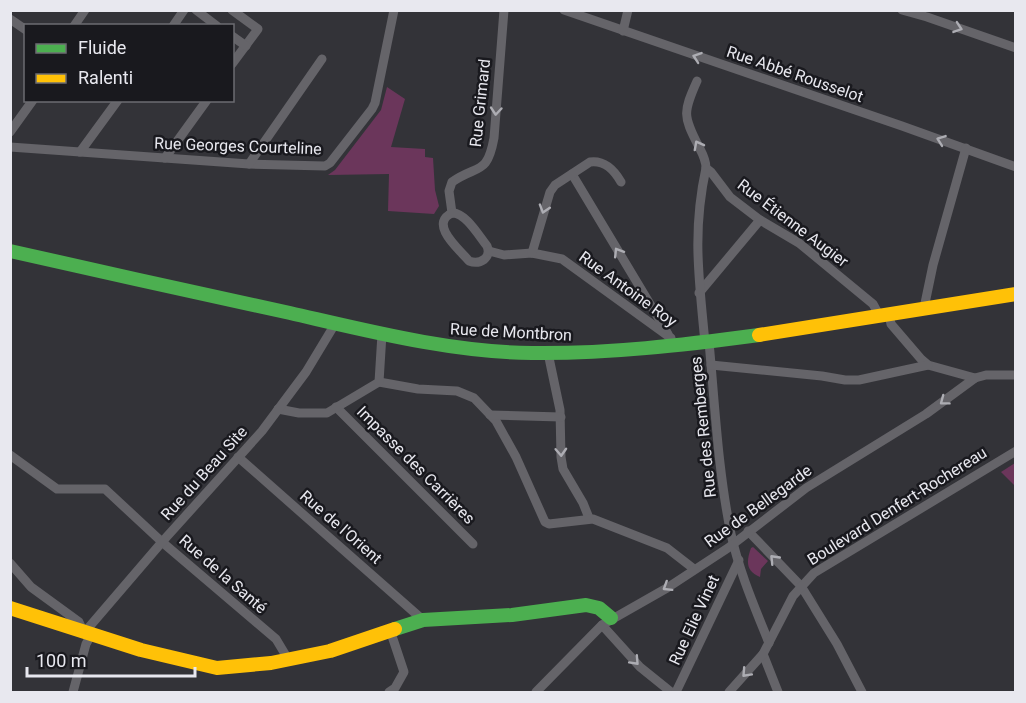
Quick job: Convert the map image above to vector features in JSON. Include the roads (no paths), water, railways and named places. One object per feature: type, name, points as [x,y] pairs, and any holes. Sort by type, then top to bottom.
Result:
[{"type":"main road","name":"Rue de Montbron","points":[[10,251],[382,334],[458,347],[548,353],[602,351],[673,342],[707,342],[1016,294]]},
{"type":"main road","points":[[10,608],[141,650],[217,668],[271,663],[330,651],[423,620],[512,615],[586,605],[599,608],[607,621]]},
{"type":"street","points":[[75,24],[85,10]]},
{"type":"street","points":[[174,24],[184,10]]},
{"type":"street","points":[[232,10],[258,29],[234,61]]},
{"type":"street","name":"Rue Georges Courteline","points":[[10,147],[165,159],[320,167],[330,163],[372,109],[394,10]]},
{"type":"street","name":"Rue Grimard","points":[[489,251],[488,256],[482,261],[475,263],[469,261],[444,232],[442,225],[446,216],[452,213],[450,185],[457,178],[486,164],[491,154],[504,10]]},
{"type":"street","name":"Rue Abbé Rousselot","points":[[564,10],[1016,167]]},
{"type":"street","points":[[623,32],[628,10]]},
{"type":"street","points":[[902,10],[1016,48]]},
{"type":"street","points":[[203,12],[216,24]]},
{"type":"street","points":[[10,19],[24,29]]},
{"type":"street","points":[[234,37],[246,46]]},
{"type":"street","points":[[249,164],[322,60]]},
{"type":"street","name":"Rue Étienne Augier","points":[[696,81],[686,110],[686,118],[703,154],[706,168],[730,197],[760,220],[799,243],[873,304],[928,365]]},
{"type":"street","points":[[10,132],[32,102]]},
{"type":"street","points":[[80,152],[117,102]]},
{"type":"street","points":[[165,159],[206,102]]},
{"type":"street","points":[[924,308],[933,265],[966,148]]},
{"type":"street","points":[[532,253],[550,192],[555,185],[590,162],[596,161],[615,171],[621,182]]},
{"type":"street","name":"Rue des Remberges","points":[[706,168],[697,223],[696,251],[699,293],[711,365],[721,470],[734,543],[769,643]]},
{"type":"street","points":[[572,174],[673,342]]},
{"type":"street","points":[[452,213],[457,213],[462,217],[489,251]]},
{"type":"street","points":[[699,293],[760,220]]},
{"type":"street","name":"Rue Antoine Roy","points":[[489,251],[504,255],[532,253],[551,255],[562,259],[673,342]]},
{"type":"street","name":"Rue du Beau Site","points":[[87,634],[162,542],[262,431],[306,372],[335,324]]},
{"type":"street","points":[[379,382],[382,334]]},
{"type":"street","points":[[548,353],[561,417],[563,469],[589,518]]},
{"type":"street","points":[[711,365],[845,380],[859,380],[928,365],[975,378],[986,375],[1016,375]]},
{"type":"street","name":"Rue de Bellegarde","points":[[536,693],[607,621],[667,588],[734,543],[806,488],[926,414],[975,378]]},
{"type":"street","points":[[278,409],[299,413],[327,413],[379,382],[457,391],[474,398],[490,415],[516,457],[545,522],[549,524],[589,518],[668,548],[694,569]]},
{"type":"street","name":"Impasse des Carrières","points":[[336,407],[473,544]]},
{"type":"street","points":[[490,415],[561,417]]},
{"type":"street","name":"Boulevard Denfert-Rochereau","points":[[729,693],[763,654],[793,596],[814,573],[1016,451]]},
{"type":"street","name":"Rue de la Santé","points":[[10,455],[57,489],[105,489],[162,542],[276,639],[288,659]]},
{"type":"street","name":"Rue de l'Orient","points":[[238,457],[423,620]]},
{"type":"street","points":[[748,531],[801,586],[837,644],[862,693]]},
{"type":"street","name":"Rue Elie Vinet","points":[[676,693],[739,560]]},
{"type":"street","points":[[10,563],[31,587],[79,622],[87,634],[73,693]]},
{"type":"street","points":[[607,621],[640,667],[671,693]]},
{"type":"street","points":[[389,693],[395,688],[404,672],[390,630]]},
{"type":"street","points":[[763,654],[778,693]]}]
